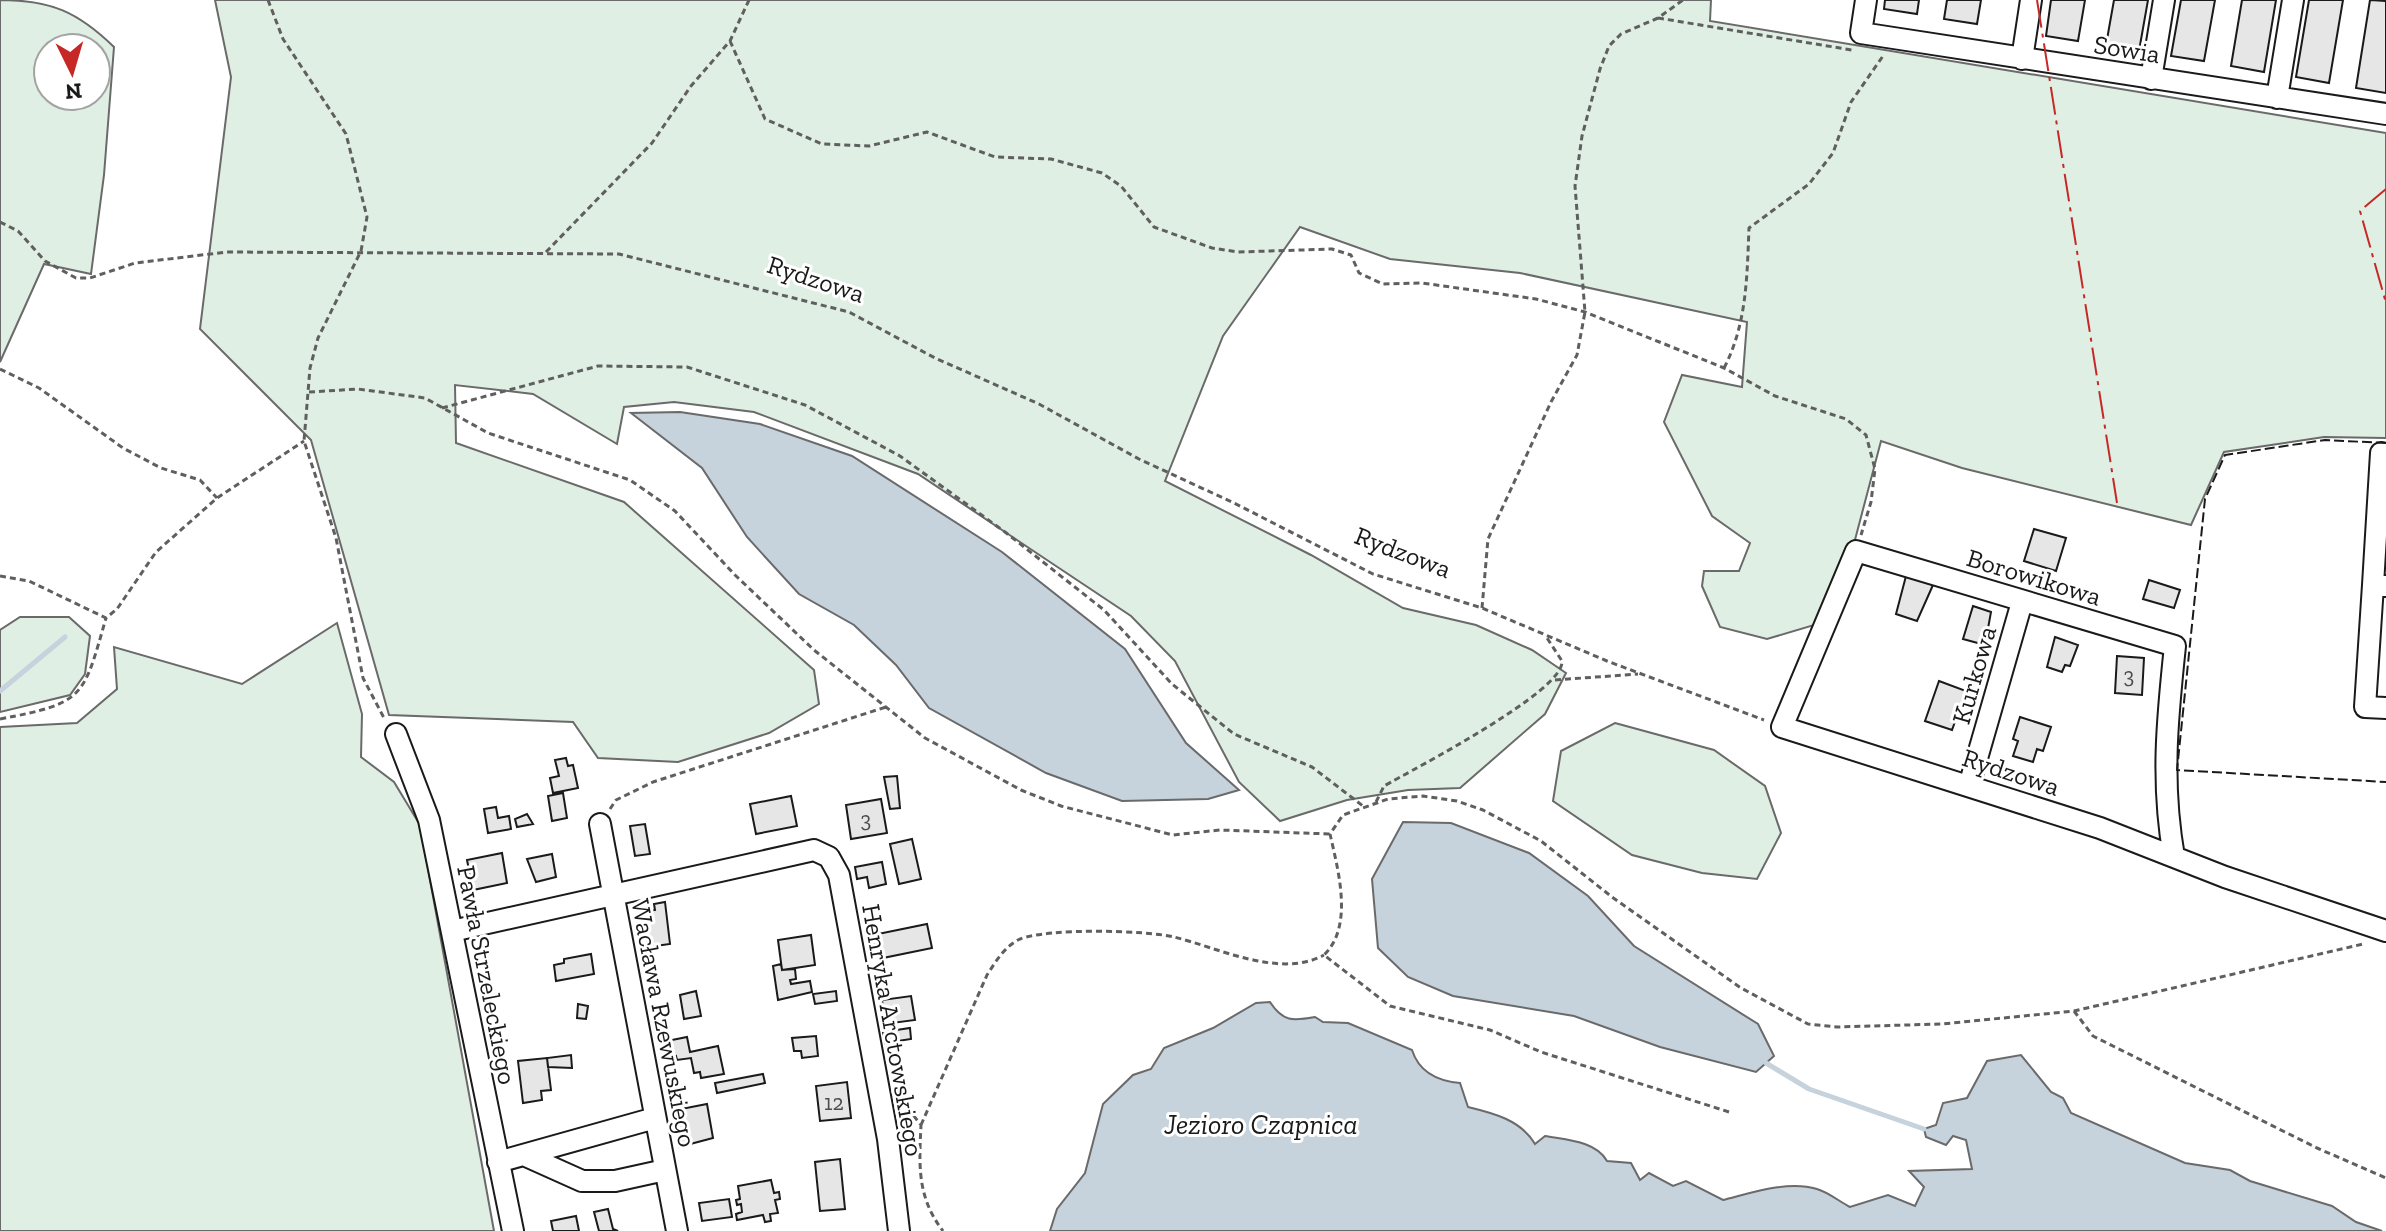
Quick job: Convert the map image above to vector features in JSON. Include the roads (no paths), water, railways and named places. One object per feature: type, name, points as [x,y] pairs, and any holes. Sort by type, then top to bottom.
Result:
[{"type":"street","name":"Sowia","points":[[1866,0],[1861,45],[2022,59],[2386,114]]},
{"type":"street","points":[[2022,59],[2031,0]]},
{"type":"street","points":[[2151,79],[2164,0]]},
{"type":"street","points":[[2277,98],[2293,0]]},
{"type":"street","points":[[2386,454],[2381,453],[2377,645],[2365,707],[2386,708]]},
{"type":"street","name":"Borowikowa","points":[[1782,727],[1856,551],[2175,646],[2164,745],[2165,808],[2174,857]]},
{"type":"street","name":"Kurkowa","points":[[1969,786],[2022,602]]},
{"type":"street","name":"Rydzowa","points":[[1782,727],[2100,828],[2379,936]]},
{"type":"street","name":"Pawła Strzeleckiego","points":[[396,734],[429,820],[513,1231]]},
{"type":"street","name":"Wacława Rzewuskiego","points":[[600,824],[677,1231]]},
{"type":"street","name":"Henryka Arctowskiego","points":[[613,898],[814,850],[829,857],[839,875],[877,1078],[899,1231]]},
{"type":"street","points":[[452,931],[613,898]]},
{"type":"street","points":[[498,1162],[655,1118]]},
{"type":"street","points":[[524,1155],[582,1181],[615,1181],[665,1170]]},
{"type":"water","points":[[680,412],[760,424],[852,456],[1002,552],[1125,649],[1186,743],[1239,790],[1208,799],[1122,801],[1046,773],[929,708],[896,665],[854,625],[799,594],[747,537],[702,468],[631,413]]},
{"type":"water","points":[[1403,822],[1451,823],[1529,853],[1588,896],[1634,946],[1758,1024],[1774,1056],[1756,1072],[1660,1047],[1574,1016],[1453,996],[1408,977],[1378,948],[1372,879]]},
{"type":"water","name":"Jezioro Czapnica","points":[[1270,1002],[1284,1017],[1315,1017],[1323,1022],[1348,1023],[1412,1050],[1424,1070],[1444,1080],[1460,1083],[1468,1107],[1514,1123],[1535,1144],[1545,1136],[1580,1142],[1596,1149],[1607,1161],[1631,1163],[1640,1180],[1649,1173],[1673,1186],[1686,1181],[1723,1200],[1770,1188],[1794,1186],[1821,1190],[1850,1207],[1888,1195],[1915,1206],[1924,1187],[1909,1171],[1972,1169],[1966,1140],[1953,1136],[1946,1145],[1926,1137],[1924,1129],[1936,1125],[1943,1103],[1967,1098],[1987,1061],[2021,1055],[2051,1092],[2063,1098],[2071,1113],[2185,1163],[2230,1170],[2250,1181],[2332,1206],[2356,1222],[2382,1231],[1050,1231],[1057,1209],[1085,1173],[1103,1104],[1133,1075],[1151,1069],[1164,1048],[1213,1028],[1256,1003]]},
{"type":"waterway","points":[[0,691],[65,637]]},
{"type":"waterway","points":[[1766,1063],[1809,1089],[1924,1129]]}]
